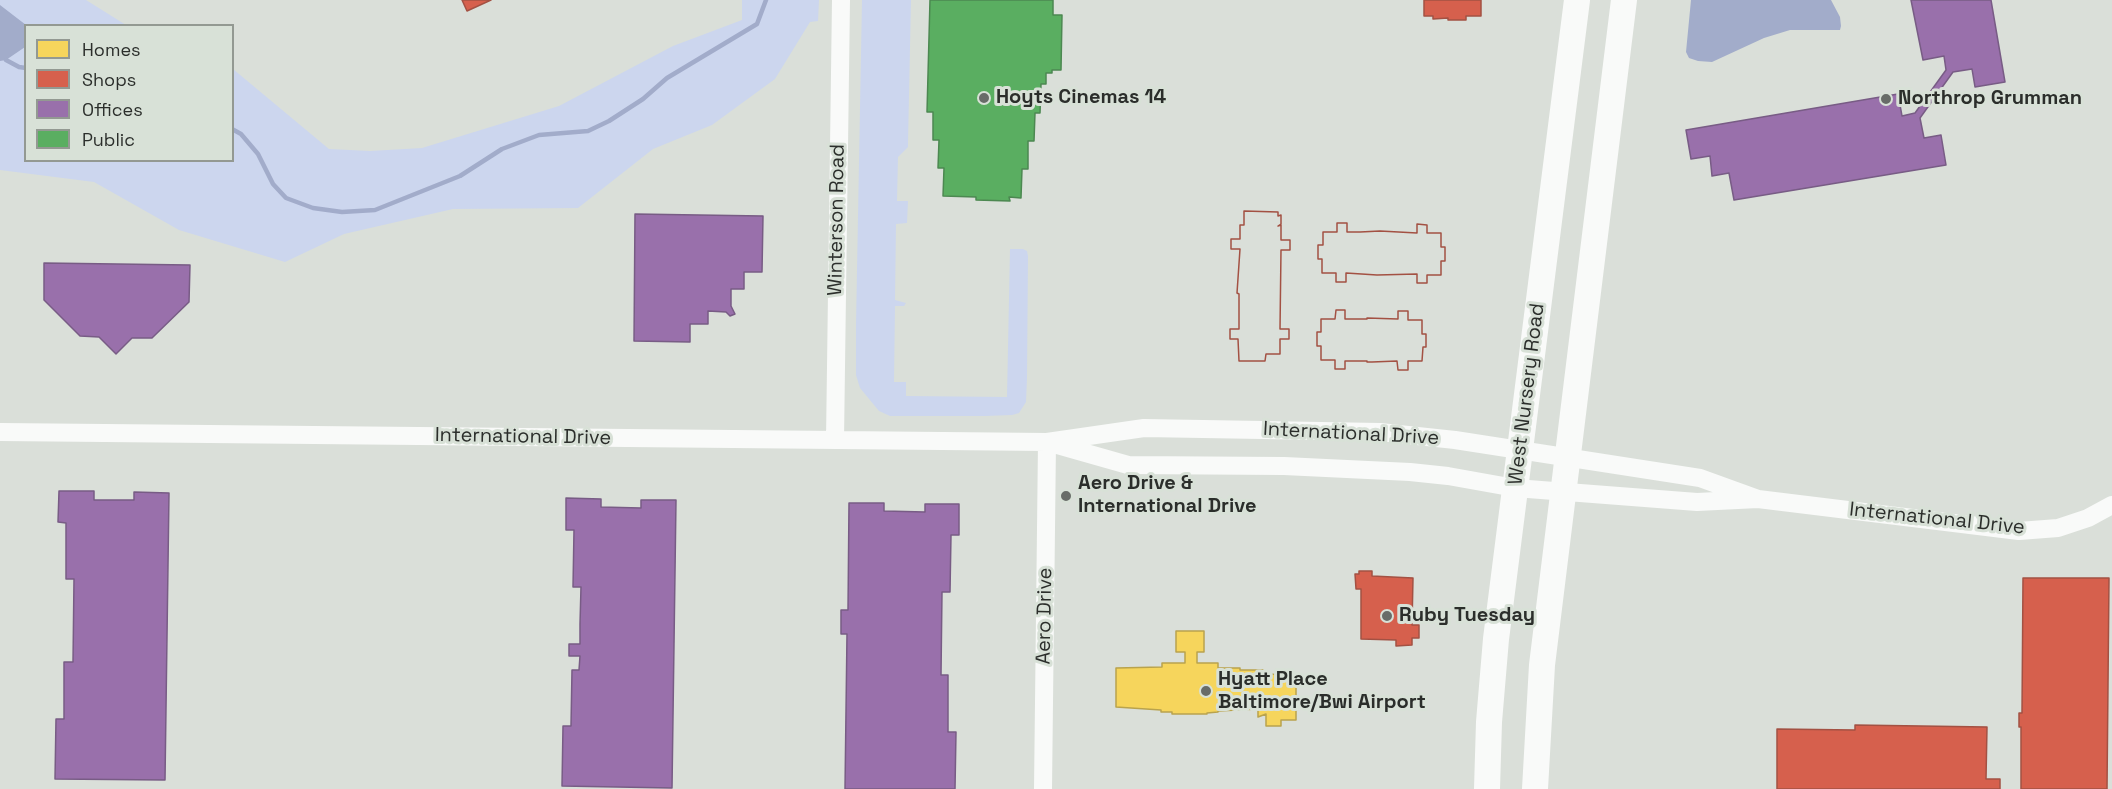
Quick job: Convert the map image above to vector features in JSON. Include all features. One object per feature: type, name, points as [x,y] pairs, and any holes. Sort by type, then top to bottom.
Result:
[{"type":"main road","name":"West Nursery Road","points":[[1488,789],[1496,639],[1577,0]]},
{"type":"main road","points":[[1535,789],[1542,665],[1624,0]]},
{"type":"street","name":"Winterson Road","points":[[835,440],[841,0]]},
{"type":"street","name":"International Drive","points":[[0,432],[1047,442],[1144,428],[1380,432],[1455,440],[1700,478],[1758,499]]},
{"type":"street","name":"International Drive","points":[[1047,442],[1128,465],[1284,466],[1410,472],[1515,488],[1697,502],[1758,499],[2019,531],[2058,528],[2088,518],[2112,505]]},
{"type":"street","name":"Aero Drive","points":[[1043,789],[1047,442]]},
{"type":"shaded area","points":[[0,0],[86,0],[124,24],[24,24],[24,162],[234,162],[234,70],[329,149],[370,151],[422,148],[559,106],[673,46],[742,20],[742,0],[819,0],[818,21],[810,22],[775,79],[712,125],[653,149],[578,208],[453,209],[344,234],[285,262],[179,230],[94,182],[0,170]]},
{"type":"shaded area","points":[[862,0],[911,0],[908,147],[898,157],[897,201],[908,201],[907,223],[896,224],[895,300],[906,303],[904,306],[895,306],[894,382],[906,382],[906,396],[1007,397],[1010,249],[1023,249],[1027,251],[1028,256],[1027,378],[1026,402],[1019,413],[985,416],[890,416],[879,411],[860,388],[856,375],[856,324]]},
{"type":"shaded area","points":[[1691,0],[1831,0],[1840,17],[1841,26],[1840,30],[1790,30],[1764,38],[1712,62],[1698,61],[1689,58],[1686,52]]},
{"type":"shaded area","points":[[0,5],[25,24],[24,48],[6,60],[0,61]]},
{"type":"building: Homes","name":"Hyatt Place Baltimore/Bwi Airport","points":[[1176,631],[1204,631],[1204,652],[1197,652],[1197,663],[1218,663],[1218,668],[1263,670],[1263,674],[1296,675],[1296,720],[1281,720],[1281,726],[1266,726],[1266,714],[1258,717],[1258,709],[1218,711],[1207,714],[1172,714],[1172,712],[1161,712],[1161,710],[1116,707],[1116,668],[1162,667],[1162,663],[1185,663],[1185,652],[1176,652]]},
{"type":"building: Shops","points":[[462,0],[491,0],[467,11]]},
{"type":"building: Shops","points":[[1424,0],[1481,0],[1481,16],[1466,16],[1466,20],[1433,19],[1433,16],[1424,16]]},
{"type":"building: Shops","points":[[1244,211],[1278,212],[1278,216],[1281,215],[1281,224],[1278,226],[1281,225],[1281,240],[1290,240],[1290,250],[1281,250],[1280,329],[1289,329],[1289,339],[1280,339],[1280,354],[1266,354],[1265,361],[1239,361],[1238,339],[1230,339],[1230,329],[1239,329],[1239,294],[1237,293],[1240,249],[1231,249],[1231,239],[1240,239],[1240,225],[1244,225]]},
{"type":"building: Shops","points":[[1244,211],[1278,212],[1278,216],[1281,215],[1281,224],[1278,226],[1281,225],[1281,240],[1290,240],[1290,250],[1281,250],[1280,329],[1289,329],[1289,339],[1280,339],[1280,354],[1266,354],[1265,361],[1239,361],[1238,339],[1230,339],[1230,329],[1239,329],[1239,294],[1237,293],[1240,249],[1231,249],[1231,239],[1240,239],[1240,225],[1244,225]]},
{"type":"building: Shops","points":[[1337,223],[1347,223],[1347,232],[1417,233],[1417,224],[1427,225],[1427,233],[1441,233],[1441,247],[1445,247],[1445,261],[1441,261],[1441,275],[1427,275],[1427,283],[1417,283],[1417,274],[1346,273],[1346,282],[1336,282],[1336,273],[1322,273],[1322,259],[1318,259],[1318,245],[1323,245],[1323,232],[1337,232]]},
{"type":"building: Shops","points":[[1337,223],[1347,223],[1347,232],[1417,233],[1417,224],[1427,225],[1427,233],[1441,233],[1441,247],[1445,247],[1445,261],[1441,261],[1441,275],[1427,275],[1427,283],[1417,283],[1417,274],[1346,273],[1346,282],[1336,282],[1336,273],[1322,273],[1322,259],[1318,259],[1318,245],[1323,245],[1323,232],[1337,232]]},
{"type":"building: Shops","points":[[1336,310],[1345,310],[1345,319],[1398,319],[1398,311],[1408,311],[1408,320],[1422,320],[1422,334],[1426,334],[1426,347],[1423,347],[1422,361],[1408,361],[1408,370],[1398,370],[1397,361],[1345,361],[1345,369],[1335,369],[1335,360],[1321,360],[1321,346],[1317,346],[1317,332],[1321,332],[1321,319],[1335,319]]},
{"type":"building: Shops","points":[[1336,310],[1345,310],[1345,319],[1398,319],[1398,311],[1408,311],[1408,320],[1422,320],[1422,334],[1426,334],[1426,347],[1423,347],[1422,361],[1408,361],[1408,370],[1398,370],[1397,361],[1345,361],[1345,369],[1335,369],[1335,360],[1321,360],[1321,346],[1317,346],[1317,332],[1321,332],[1321,319],[1335,319]]},
{"type":"building: Shops","name":"Ruby Tuesday","points":[[1359,571],[1372,571],[1372,576],[1413,578],[1412,625],[1419,625],[1419,638],[1412,638],[1412,645],[1396,646],[1396,640],[1361,639],[1361,589],[1356,589],[1355,574],[1359,574]]},
{"type":"building: Shops","points":[[2023,578],[2109,578],[2107,789],[2021,789],[2019,713],[2022,713]]},
{"type":"building: Shops","points":[[1855,725],[1987,727],[1986,779],[2000,779],[2000,789],[1777,789],[1777,729],[1855,730]]},
{"type":"building: Offices","name":"Northrop Grumman","points":[[1911,0],[1991,0],[2005,82],[1975,87],[1972,69],[1953,72],[1920,118],[1924,138],[1941,135],[1946,165],[1734,200],[1729,173],[1712,176],[1710,156],[1691,159],[1686,130],[1898,94],[1902,116],[1915,113],[1946,70],[1944,56],[1923,60]]},
{"type":"building: Offices","points":[[635,214],[763,216],[762,272],[744,272],[744,289],[731,289],[731,306],[735,314],[730,316],[726,312],[708,311],[708,324],[690,324],[690,342],[634,341]]},
{"type":"building: Offices","points":[[44,263],[190,265],[189,302],[152,338],[132,338],[116,354],[99,337],[80,336],[44,300]]},
{"type":"building: Offices","points":[[59,491],[94,491],[94,500],[134,500],[134,492],[169,493],[165,780],[55,779],[56,719],[64,719],[64,662],[73,662],[74,579],[66,579],[66,523],[58,522]]},
{"type":"building: Offices","points":[[566,498],[601,499],[601,507],[641,508],[641,500],[676,500],[672,788],[562,786],[563,726],[571,726],[572,670],[579,670],[580,656],[569,656],[569,644],[580,644],[581,587],[573,587],[574,530],[566,530]]},
{"type":"building: Offices","points":[[849,503],[884,503],[884,511],[925,512],[925,504],[959,504],[959,535],[951,535],[950,592],[942,592],[941,675],[948,675],[948,732],[956,732],[955,789],[845,789],[847,634],[841,634],[841,610],[848,610]]},
{"type":"building: Public","name":"Hoyts Cinemas 14","points":[[930,0],[1053,0],[1053,15],[1062,15],[1061,70],[1046,73],[1046,84],[1041,84],[1040,113],[1035,113],[1034,141],[1028,141],[1028,169],[1022,169],[1021,198],[1009,197],[1010,201],[943,196],[944,168],[938,168],[939,140],[933,140],[933,112],[927,112]]},
{"type":"waterway","points":[[234,130],[241,134],[258,154],[273,184],[286,198],[313,208],[342,212],[375,210],[460,176],[502,149],[539,135],[588,131],[609,121],[643,99],[667,78],[757,24],[766,0]]},
{"type":"waterway","points":[[6,60],[24,68]]},
{"type":"place","name":"Hoyts Cinemas 14","points":[[984,98]]},
{"type":"place","name":"Northrop Grumman","points":[[1886,99]]},
{"type":"place","name":"Aero Drive & International Drive","points":[[1066,496]]},
{"type":"place","name":"Ruby Tuesday","points":[[1387,616]]},
{"type":"place","name":"Hyatt Place Baltimore/Bwi Airport","points":[[1206,691]]}]
